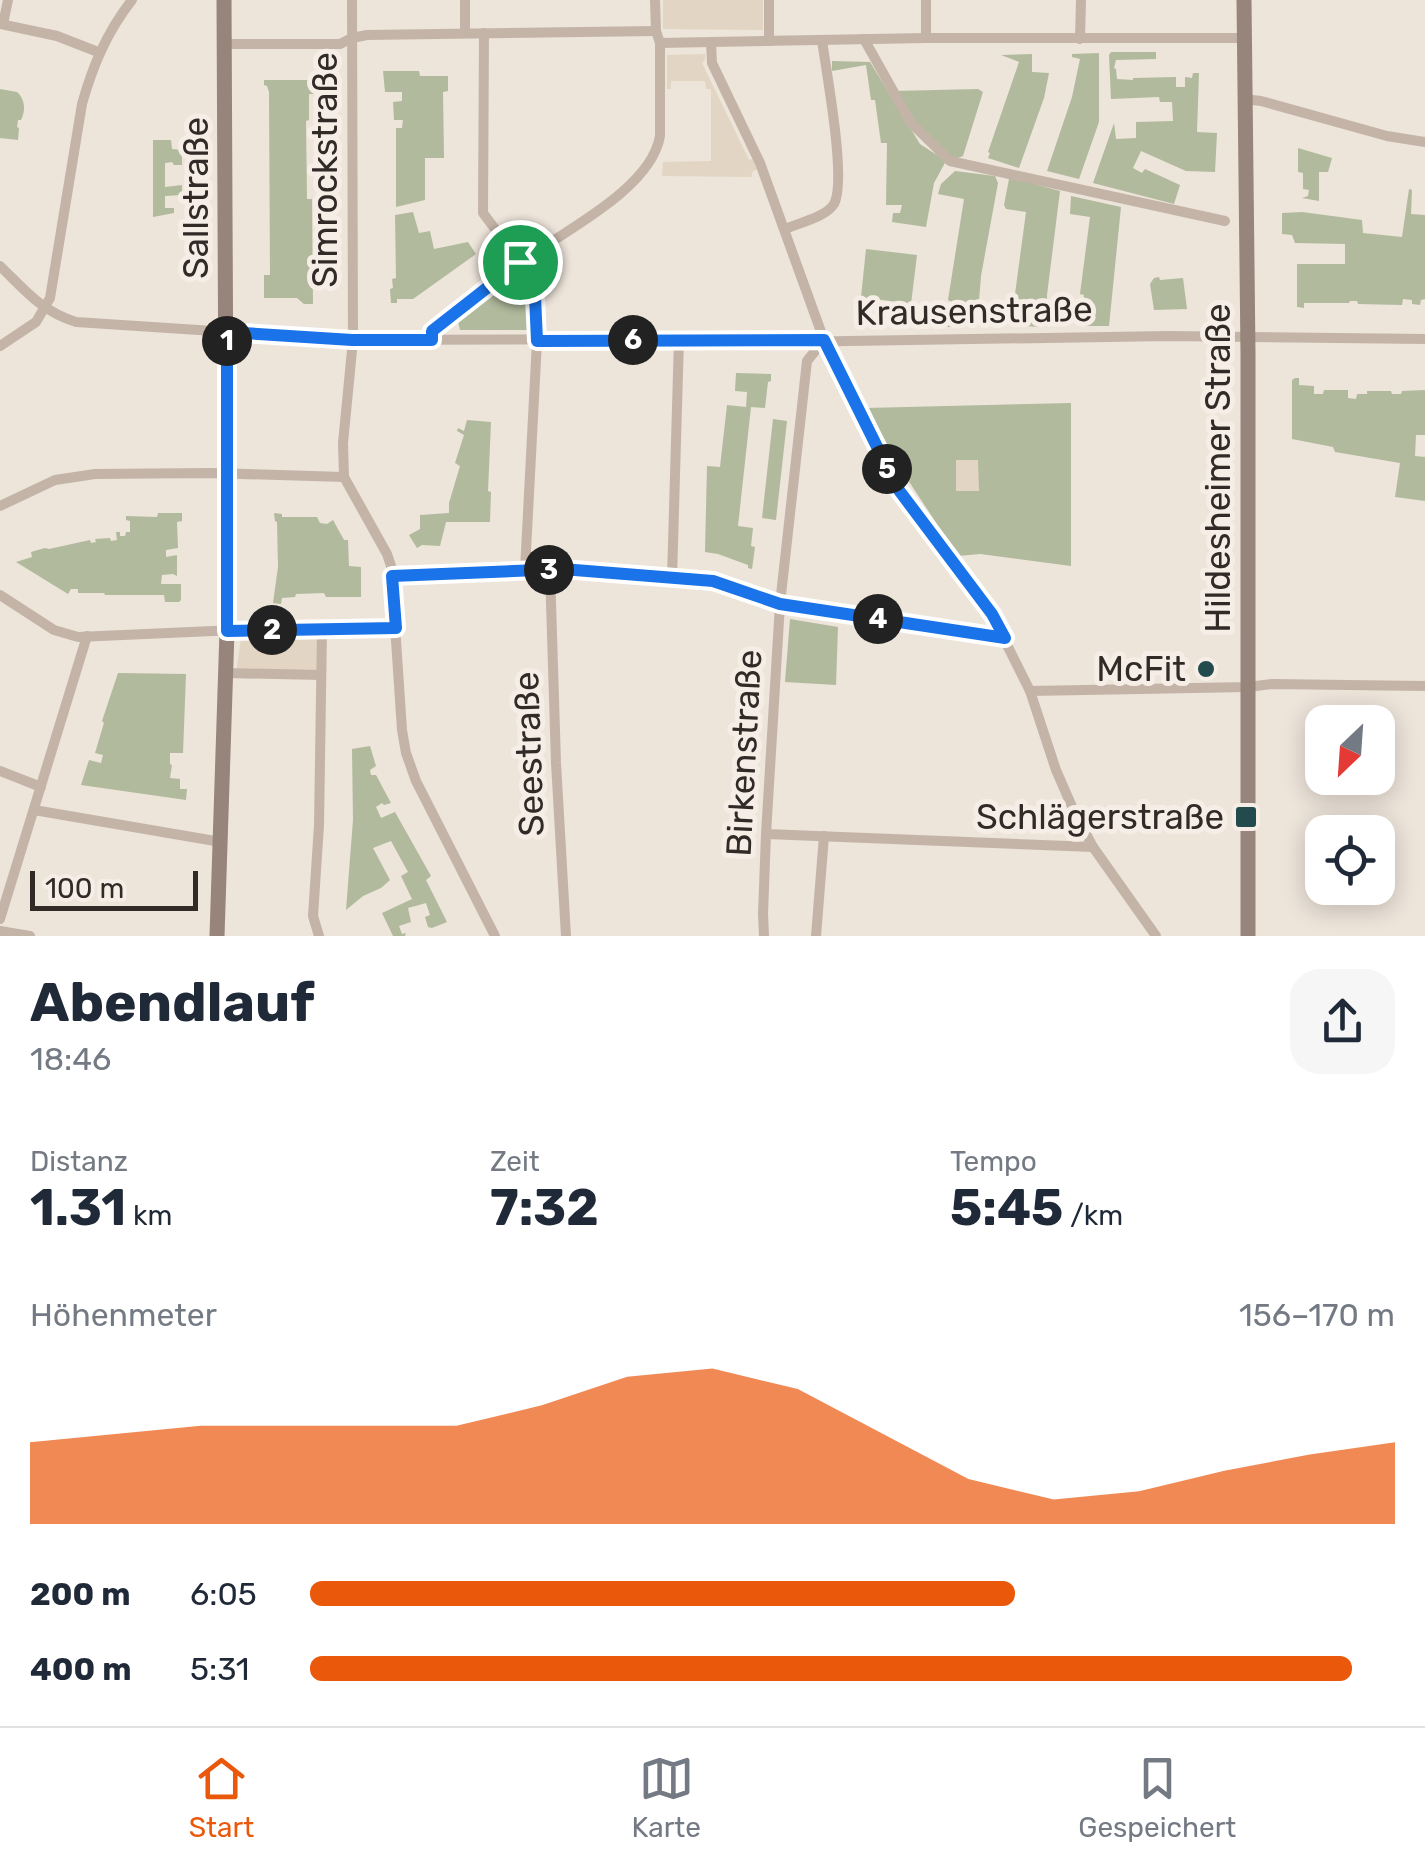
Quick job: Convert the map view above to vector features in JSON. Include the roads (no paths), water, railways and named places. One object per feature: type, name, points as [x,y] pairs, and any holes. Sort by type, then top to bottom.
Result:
[{"type":"street","points":[[8,0],[1,24],[57,36],[98,52]]},
{"type":"street","points":[[0,346],[36,322],[53,290],[82,104],[98,52],[132,0]]},
{"type":"street","name":"Sallstraße","points":[[217,936],[227,631],[224,0]]},
{"type":"street","name":"Simrockstraße","points":[[344,477],[352,340],[352,0]]},
{"type":"street","points":[[465,0],[465,33]]},
{"type":"street","points":[[432,340],[432,331],[520,262],[620,196],[654,155],[660,136],[656,0]]},
{"type":"street","points":[[769,0],[769,41]]},
{"type":"street","points":[[926,0],[926,38]]},
{"type":"street","points":[[1080,0],[1080,39]]},
{"type":"street","name":"Hildesheimer Straße","points":[[1244,0],[1248,936]]},
{"type":"street","points":[[226,44],[340,44],[368,35],[465,33],[658,36],[711,42],[1244,38]]},
{"type":"street","points":[[484,33],[483,213],[520,262],[535,296],[537,341],[525,570]]},
{"type":"street","points":[[864,39],[911,123],[950,160],[1225,221]]},
{"type":"street","points":[[786,229],[824,213],[833,206],[836,195],[836,138],[822,40]]},
{"type":"street","points":[[711,42],[712,62],[760,163],[824,340],[898,489],[992,614],[1030,691],[1056,770],[1094,846],[1156,936]]},
{"type":"street","points":[[1244,99],[1425,142]]},
{"type":"street","points":[[0,266],[45,309]]},
{"type":"street","name":"Krausenstraße","points":[[45,309],[76,322],[352,340],[1425,339]]},
{"type":"street","points":[[672,578],[678,339]]},
{"type":"street","name":"Birkenstraße","points":[[764,936],[780,604],[807,361],[824,340]]},
{"type":"street","points":[[0,506],[55,480],[95,474],[344,477],[387,554],[392,576],[402,730],[410,767],[495,936]]},
{"type":"street","points":[[392,576],[562,569],[713,581],[780,604],[1005,638]]},
{"type":"street","name":"Seestraße","points":[[550,570],[566,936]]},
{"type":"street","points":[[0,594],[54,630],[87,636],[396,628]]},
{"type":"street","points":[[319,936],[314,916],[320,825],[322,630]]},
{"type":"street","points":[[0,919],[87,636]]},
{"type":"street","points":[[226,673],[321,675]]},
{"type":"street","points":[[1030,691],[1272,684],[1425,686]]},
{"type":"street","points":[[0,770],[41,787]]},
{"type":"street","points":[[34,810],[220,842]]},
{"type":"street","points":[[766,834],[1094,846]]},
{"type":"street","points":[[816,936],[824,836]]},
{"type":"street","points":[[0,931],[30,936]]},
{"type":"place","name":"McFit","points":[[1206,669]]},
{"type":"place","name":"Schlägerstraße","points":[[1246,817]]}]
